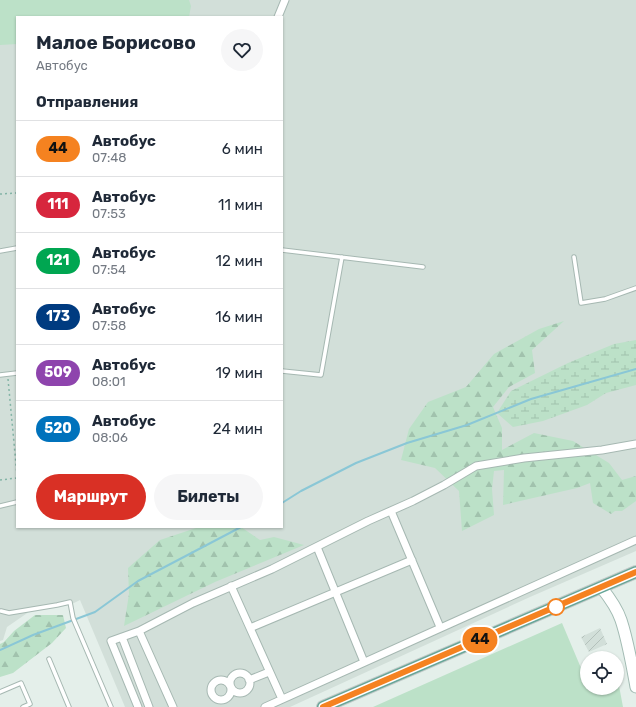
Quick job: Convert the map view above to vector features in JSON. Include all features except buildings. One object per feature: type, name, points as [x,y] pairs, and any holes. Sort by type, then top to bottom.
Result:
[{"type":"main road","points":[[323,707],[636,572]]},
{"type":"street","points":[[278,16],[285,0]]},
{"type":"street","points":[[138,707],[111,641],[139,631],[193,603],[272,569],[444,485],[476,466],[524,458],[602,450],[636,444]]},
{"type":"street","points":[[391,511],[440,627]]},
{"type":"street","points":[[265,707],[636,540]]},
{"type":"street","points":[[316,547],[364,662]]},
{"type":"street","points":[[250,628],[412,560]]},
{"type":"street","points":[[231,586],[282,699]]},
{"type":"street","points":[[601,587],[612,602],[621,619],[632,663],[636,687]]},
{"type":"street","points":[[139,631],[173,707]]},
{"type":"street","points":[[122,637],[149,707]]},
{"type":"street","points":[[249,680],[269,672]]},
{"type":"street","points":[[236,673],[242,673],[248,677],[249,680],[250,683],[247,689],[242,692],[235,692],[230,686],[231,678],[236,673]]},
{"type":"lane","points":[[0,251],[16,248]]},
{"type":"lane","points":[[283,250],[423,267]]},
{"type":"lane","points":[[574,256],[581,303],[605,299],[636,288]]},
{"type":"lane","points":[[283,371],[321,375],[342,257]]},
{"type":"lane","points":[[0,375],[16,373]]},
{"type":"lane","points":[[0,506],[16,502]]},
{"type":"lane","points":[[1,611],[10,613],[70,602],[74,620],[111,707]]},
{"type":"lane","points":[[49,659],[69,707]]},
{"type":"lane","points":[[0,692],[21,683],[30,704],[23,707]]},
{"type":"path","points":[[0,194],[16,193]]},
{"type":"path","points":[[7,374],[16,466]]},
{"type":"path","points":[[0,480],[16,476]]},
{"type":"shaded area","points":[[0,0],[636,0],[636,551],[530,597],[290,707],[125,707],[80,600],[70,605],[36,607],[7,627],[3,640],[0,641]]},
{"type":"shaded area","points":[[600,628],[607,644],[588,651],[581,637]]},
{"type":"green space","points":[[0,0],[189,0],[191,6],[189,16],[16,16],[16,44],[0,45]]},
{"type":"green space","points":[[564,321],[532,350],[535,373],[509,387],[493,407],[502,428],[502,450],[534,433],[573,441],[609,463],[622,480],[636,476],[636,501],[622,511],[615,511],[611,514],[593,503],[590,483],[577,488],[503,505],[504,470],[494,471],[492,489],[494,515],[462,531],[459,491],[435,468],[401,460],[409,429],[428,402],[466,387],[494,354],[539,329]]},
{"type":"green space","points":[[636,340],[636,385],[606,393],[587,405],[543,421],[513,427],[497,413],[511,391],[568,363],[614,344]]},
{"type":"green space","points":[[196,528],[242,528],[260,540],[274,537],[304,545],[215,582],[124,626],[129,594],[128,568],[160,540]]},
{"type":"green space","points":[[35,615],[63,615],[66,628],[52,643],[13,673],[0,677],[0,644]]},
{"type":"green space","points":[[562,623],[580,666],[580,695],[621,695],[623,707],[373,707]]},
{"type":"waterway","points":[[283,502],[301,491],[356,463],[407,443],[467,425],[531,399],[636,369]]},
{"type":"waterway","points":[[0,650],[33,635],[95,612],[138,581],[239,528]]},
{"type":"bus line","name":"44","points":[[323,707],[636,572]]}]
